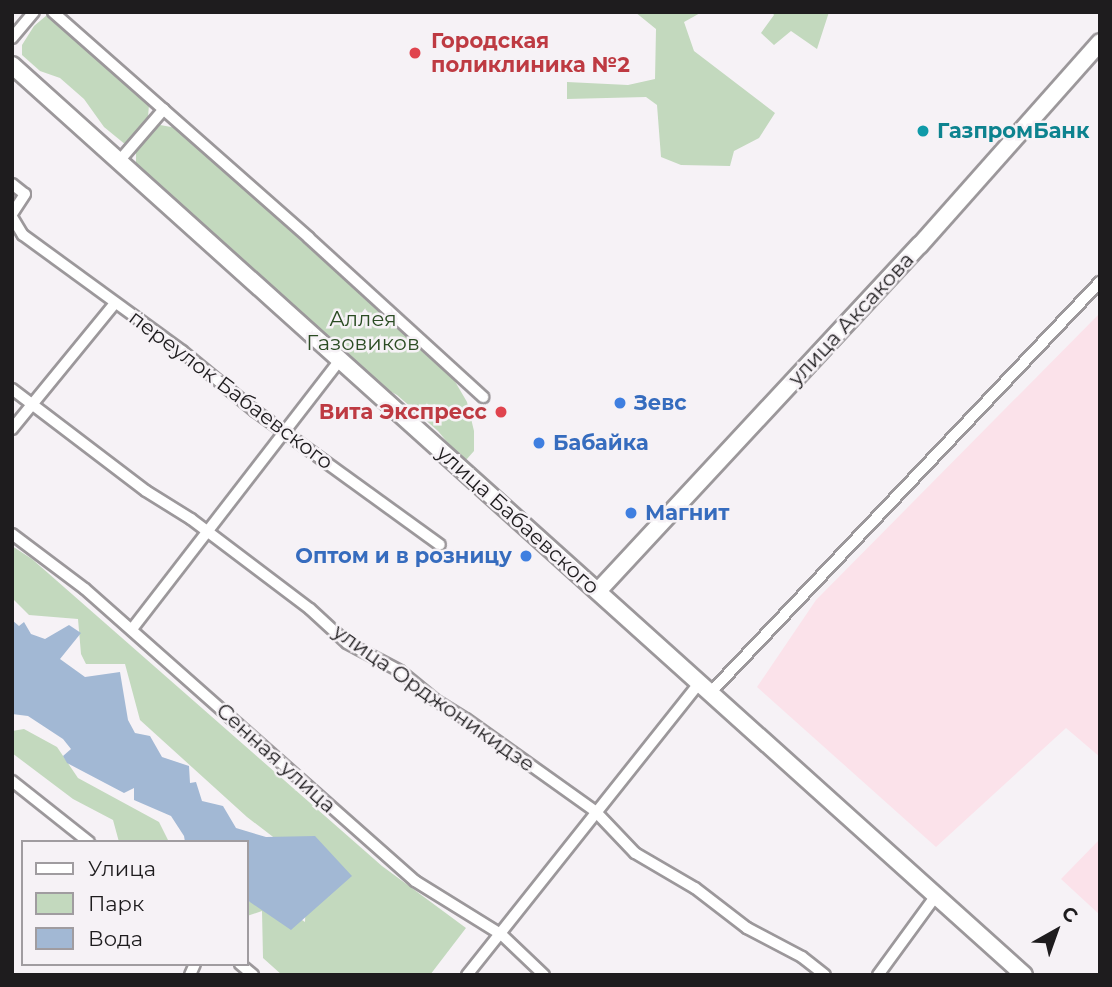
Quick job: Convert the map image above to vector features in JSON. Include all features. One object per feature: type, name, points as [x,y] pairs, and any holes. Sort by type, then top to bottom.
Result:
[{"type":"main road","name":"улица Аксакова","points":[[598,592],[920,245],[1100,43]]},
{"type":"main road","name":"улица Бабаевского","points":[[12,65],[1024,975]]},
{"type":"street","points":[[12,38],[34,12]]},
{"type":"street","points":[[53,12],[482,397]]},
{"type":"street","points":[[120,160],[164,109]]},
{"type":"street","points":[[12,184],[25,194],[12,216]]},
{"type":"street","name":"переулок Бабаевского","points":[[12,216],[23,234],[181,351],[283,431],[440,545]]},
{"type":"street","points":[[467,975],[502,935],[595,811],[706,687],[1100,282]]},
{"type":"street","points":[[12,429],[115,303]]},
{"type":"street","points":[[132,629],[209,533],[283,431],[341,359]]},
{"type":"street","name":"улица Орджоникидзе","points":[[12,389],[146,491],[209,533],[310,609],[347,642],[400,671],[435,700],[595,811],[635,853],[695,888],[747,928],[802,957],[825,975]]},
{"type":"street","name":"Сенная улица","points":[[12,534],[85,589],[132,629],[277,761],[415,881],[502,935],[544,975]]},
{"type":"street","points":[[12,781],[86,840]]},
{"type":"street","points":[[878,975],[937,894]]},
{"type":"shaded area","points":[[1100,313],[1100,757],[1066,728],[936,847],[757,687],[816,600]]},
{"type":"shaded area","points":[[1100,839],[1100,915],[1061,879]]},
{"type":"green space","points":[[635,12],[702,12],[684,22],[694,51],[775,113],[759,138],[734,151],[730,166],[681,165],[661,157],[657,105],[646,97],[567,99],[567,82],[628,85],[655,79],[656,29]]},
{"type":"green space","points":[[772,12],[829,12],[817,49],[791,31],[774,45],[761,33],[774,15]]},
{"type":"green space","points":[[47,15],[149,105],[148,117],[126,145],[104,127],[84,99],[60,78],[40,71],[22,55],[22,45],[34,26]]},
{"type":"green space","name":"Аллея Газовиков","points":[[160,125],[177,128],[453,378],[467,402],[474,431],[474,451],[466,460],[457,454],[438,431],[397,395],[380,386],[136,163],[136,151]]},
{"type":"green space","points":[[12,546],[32,559],[382,866],[466,928],[430,975],[282,975],[263,958],[262,911],[248,916],[248,902],[269,898],[305,922],[307,863],[247,817],[140,720],[125,664],[86,664],[81,654],[78,619],[29,615],[12,598]]},
{"type":"green space","points":[[24,729],[57,747],[78,778],[159,822],[168,840],[118,840],[113,820],[73,799],[12,753],[12,731]]},
{"type":"water","points":[[12,620],[19,626],[24,622],[31,634],[45,639],[69,625],[81,633],[60,659],[85,677],[120,672],[128,720],[135,733],[150,736],[162,757],[189,766],[190,783],[196,782],[202,801],[223,806],[236,828],[266,837],[315,836],[352,876],[291,930],[248,901],[248,840],[185,840],[171,816],[134,800],[134,788],[124,793],[67,763],[63,756],[71,749],[63,739],[28,716],[12,714]]},
{"type":"place","name":"Городская поликлиника №2","points":[[415,53]]},
{"type":"place","name":"ГазпромБанк","points":[[923,131]]},
{"type":"place","name":"Зевс","points":[[620,403]]},
{"type":"place","name":"Вита Экспресс","points":[[501,412]]},
{"type":"place","name":"Бабайка","points":[[539,443]]},
{"type":"place","name":"Магнит","points":[[631,513]]},
{"type":"place","name":"Оптом и в розницу","points":[[526,556]]}]
